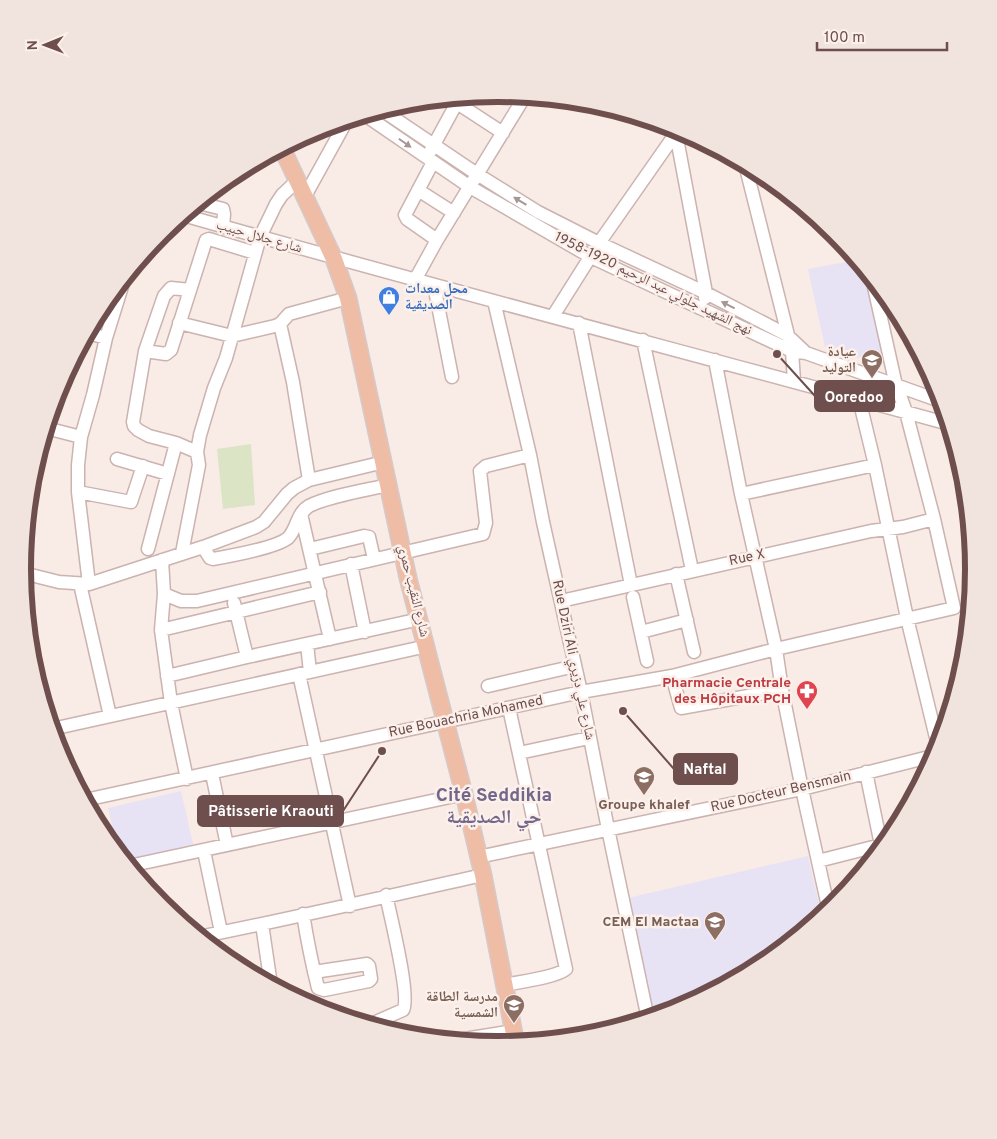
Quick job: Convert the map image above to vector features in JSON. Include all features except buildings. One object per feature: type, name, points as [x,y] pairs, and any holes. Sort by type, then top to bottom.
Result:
[{"type":"main road","name":"شارع النقيب حمري","points":[[285,154],[334,259],[348,298],[408,578],[420,619],[483,875],[515,1036]]},
{"type":"street","points":[[415,280],[437,240],[522,103]]},
{"type":"street","points":[[437,240],[406,217],[406,212],[418,190],[430,160],[433,145],[456,104]]},
{"type":"street","points":[[463,104],[503,133]]},
{"type":"street","name":"نهج الشهيد جلولي عبد الرحيم 1920-1958","points":[[394,114],[433,145],[538,212],[598,244],[706,294],[787,335]]},
{"type":"street","name":"نهج الشهيد جلولي عبد الرحيم 1920-1958","points":[[372,120],[470,187],[591,257],[792,351],[806,354]]},
{"type":"street","points":[[305,196],[342,129]]},
{"type":"street","points":[[553,316],[598,244],[672,136]]},
{"type":"street","points":[[677,138],[706,294],[702,308]]},
{"type":"street","points":[[748,175],[792,351],[794,381]]},
{"type":"street","points":[[182,553],[199,464],[197,452],[200,435],[232,336],[255,253],[260,237],[276,204],[282,195],[298,180]]},
{"type":"street","points":[[418,190],[454,213]]},
{"type":"street","points":[[206,205],[223,209],[223,227]]},
{"type":"street","points":[[533,224],[538,212]]},
{"type":"street","name":"شارع جلال حبيب","points":[[191,217],[334,259],[643,340],[942,422]]},
{"type":"street","points":[[145,351],[168,354],[171,350],[206,240],[255,253]]},
{"type":"street","points":[[434,285],[452,377]]},
{"type":"street","points":[[190,290],[171,288],[166,292],[145,351],[134,426],[150,436],[176,443],[197,452]]},
{"type":"street","points":[[876,294],[897,386],[906,412],[934,519]]},
{"type":"street","points":[[179,323],[232,336],[280,324],[289,314],[348,298]]},
{"type":"street","points":[[110,716],[85,584],[78,492],[78,465],[81,437],[106,338],[118,299]]},
{"type":"street","name":"Rue Dziri Ali شارع علي دزيري","points":[[494,301],[530,455],[581,692],[647,1013]]},
{"type":"street","points":[[579,323],[647,661]]},
{"type":"street","points":[[280,324],[293,382],[309,480]]},
{"type":"street","points":[[95,335],[106,338]]},
{"type":"street","points":[[787,335],[806,354],[933,399]]},
{"type":"street","points":[[643,340],[692,570]]},
{"type":"street","points":[[715,360],[741,494],[776,649],[782,690],[802,789],[828,901]]},
{"type":"street","points":[[859,399],[875,465],[906,618],[935,735]]},
{"type":"street","points":[[53,430],[81,437]]},
{"type":"street","points":[[148,549],[176,443]]},
{"type":"street","points":[[164,594],[189,602],[232,594],[351,564],[483,534],[486,524],[480,471],[486,466],[530,455]]},
{"type":"street","points":[[117,459],[168,474]]},
{"type":"street","points":[[31,575],[59,582],[85,584],[203,547],[256,527],[264,522],[287,494],[309,480],[384,462]]},
{"type":"street","points":[[741,494],[875,465]]},
{"type":"street","points":[[78,492],[131,502],[142,466]]},
{"type":"street","points":[[203,547],[210,558],[214,559],[283,541],[291,533],[301,514],[310,505],[388,485]]},
{"type":"street","points":[[301,514],[330,638]]},
{"type":"street","name":"Rue X","points":[[561,601],[632,591],[676,574],[692,570],[934,519]]},
{"type":"street","name":"Rue Bouachria Mohamed","points":[[92,799],[212,774],[581,692],[672,676],[776,649],[954,608],[934,519]]},
{"type":"street","points":[[310,549],[364,536],[369,538],[374,559]]},
{"type":"street","points":[[162,560],[164,594],[161,630],[171,703],[187,779]]},
{"type":"street","points":[[351,564],[365,632]]},
{"type":"street","points":[[676,574],[694,652]]},
{"type":"street","points":[[161,630],[320,592]]},
{"type":"street","points":[[232,594],[247,656]]},
{"type":"street","points":[[167,676],[247,656],[420,619]]},
{"type":"street","points":[[641,632],[687,620]]},
{"type":"street","points":[[307,644],[304,673],[316,750],[350,906]]},
{"type":"street","points":[[59,727],[426,646]]},
{"type":"street","points":[[488,686],[575,666]]},
{"type":"street","points":[[672,676],[681,708],[782,690]]},
{"type":"street","points":[[504,985],[550,976],[566,970],[540,843],[509,708]]},
{"type":"street","points":[[519,753],[590,738]]},
{"type":"street","name":"Rue Docteur Bensmain","points":[[478,858],[540,843],[802,789],[926,758]]},
{"type":"street","points":[[866,772],[880,839]]},
{"type":"street","points":[[212,774],[227,845]]},
{"type":"street","points":[[136,864],[464,794]]},
{"type":"street","points":[[818,861],[874,847]]},
{"type":"street","points":[[204,850],[221,932]]},
{"type":"street","points":[[208,935],[303,914],[350,906],[386,895],[483,875]]},
{"type":"street","points":[[379,1021],[403,1010],[405,1006],[403,980],[386,895]]},
{"type":"street","points":[[303,914],[314,972]]},
{"type":"street","points":[[262,924],[269,976]]},
{"type":"shaded area","points":[[850,261],[867,283],[883,352],[852,359],[825,347],[808,269]]},
{"type":"shaded area","points":[[181,791],[194,848],[134,862],[114,835],[108,808]]},
{"type":"shaded area","name":"CEM El Mactaa","points":[[808,856],[820,909],[783,940],[732,974],[705,989],[653,1010],[628,898]]},
{"type":"green space","points":[[251,444],[255,505],[223,509],[217,449]]},
{"type":"place","name":"محل معدات الصديقية","points":[[389,316]]},
{"type":"place","name":"Ooredoo","points":[[777,354]]},
{"type":"place","name":"عيادة التوليد","points":[[872,379]]},
{"type":"place","name":"Pharmacie Centrale des Hôpitaux PCH","points":[[807,710]]},
{"type":"place","name":"Naftal","points":[[623,711]]},
{"type":"place","name":"Pâtisserie Kraouti","points":[[382,751]]},
{"type":"place","name":"Groupe khalef","points":[[644,796]]},
{"type":"place","name":"CEM El Mactaa","points":[[715,941]]},
{"type":"place","name":"مدرسة الطاقة الشمسية","points":[[514,1024]]},
{"type":"district","name":"Cité Seddikia حي الصديقية","points":[[494,807]]}]
